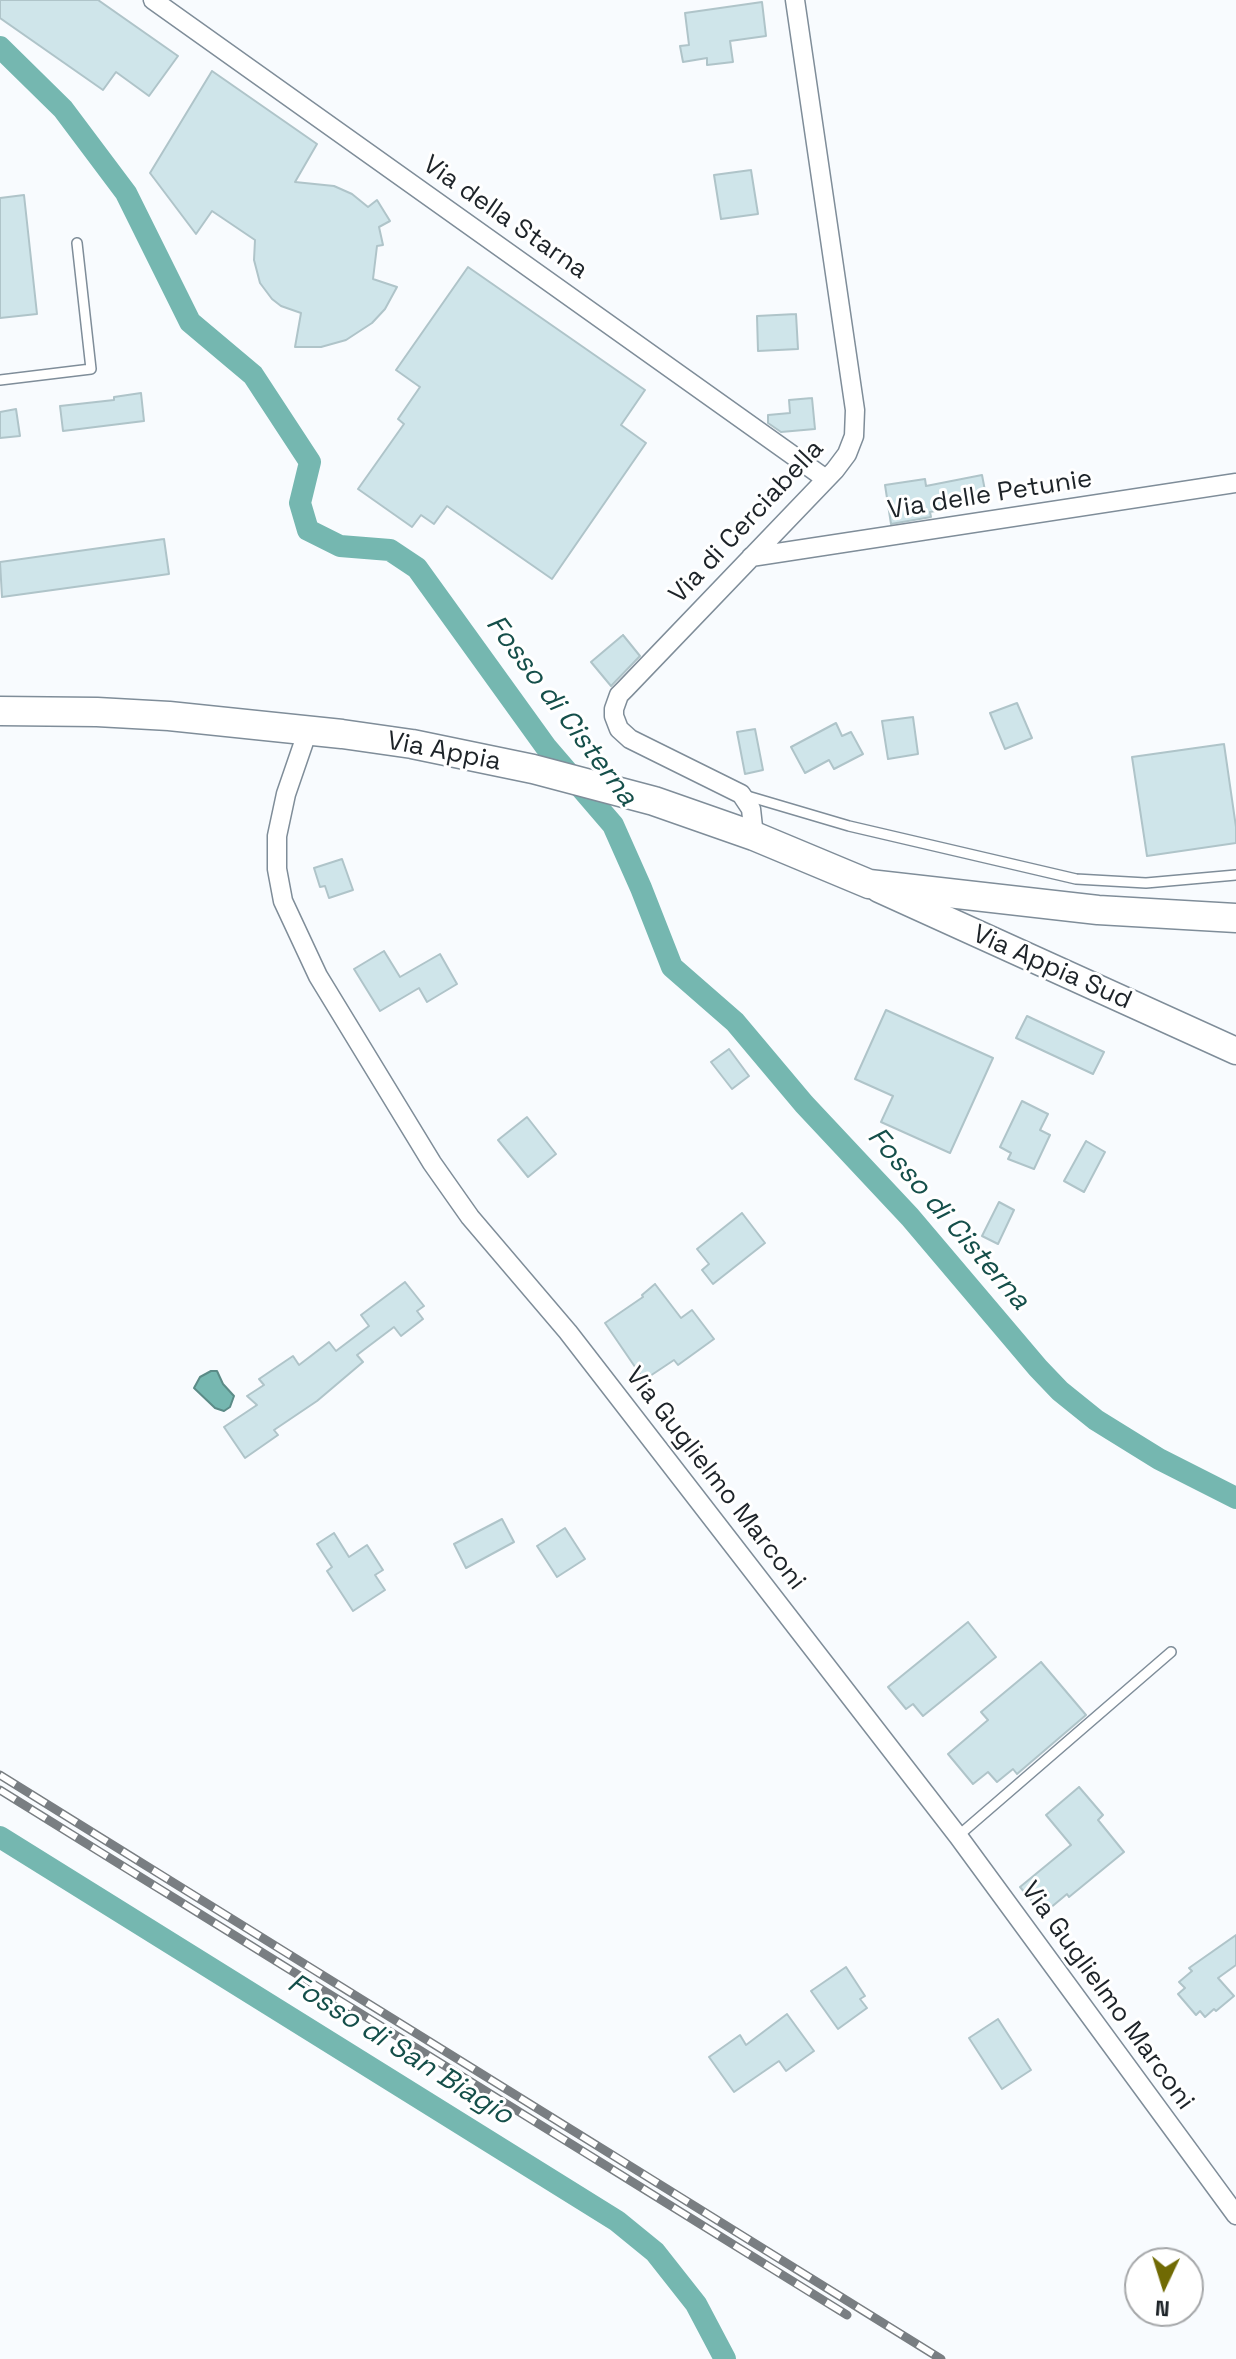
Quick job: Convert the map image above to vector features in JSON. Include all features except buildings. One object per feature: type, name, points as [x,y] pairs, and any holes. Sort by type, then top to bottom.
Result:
[{"type":"main road","name":"Via Appia","points":[[0,711],[131,713],[308,730],[435,748],[554,774],[654,801],[754,836],[869,884],[1072,907],[1236,918]]},
{"type":"main road","name":"Via Appia Sud","points":[[869,884],[1236,1051]]},
{"type":"street","name":"Via della Starna","points":[[153,0],[826,479]]},
{"type":"street","name":"Via di Cerciabella","points":[[741,794],[630,739],[616,723],[614,709],[619,695],[840,464],[850,448],[855,429],[795,0]]},
{"type":"street","name":"Via delle Petunie","points":[[751,557],[1236,483]]},
{"type":"street","name":"Via Guglielmo Marconi","points":[[308,730],[277,836],[277,869],[288,913],[330,997],[416,1138],[455,1198],[568,1332],[958,1836],[1236,2215]]},
{"type":"street","points":[[741,794],[751,809],[754,836]]},
{"type":"lane","points":[[0,380],[91,369],[77,243]]},
{"type":"lane","points":[[741,794],[849,826],[1076,879],[1146,883],[1236,875]]},
{"type":"lane","points":[[958,1836],[1171,1652]]},
{"type":"shaded area","points":[[217,1371],[234,1396],[230,1407],[224,1411],[215,1408],[194,1388],[200,1377]]},
{"type":"waterway","name":"Fosso di Cisterna","points":[[0,47],[63,109],[126,193],[190,322],[253,375],[310,462],[300,503],[308,530],[340,546],[390,550],[417,568],[546,747],[613,825],[672,967],[735,1022],[804,1104],[910,1217],[1060,1391],[1096,1420],[1159,1459],[1236,1498]]},
{"type":"waterway","name":"Fosso di San Biagio","points":[[0,1837],[617,2221],[655,2252],[696,2304],[725,2359]]},
{"type":"railway","points":[[0,1775],[941,2359]]},
{"type":"railway","points":[[0,1790],[847,2315]]}]
